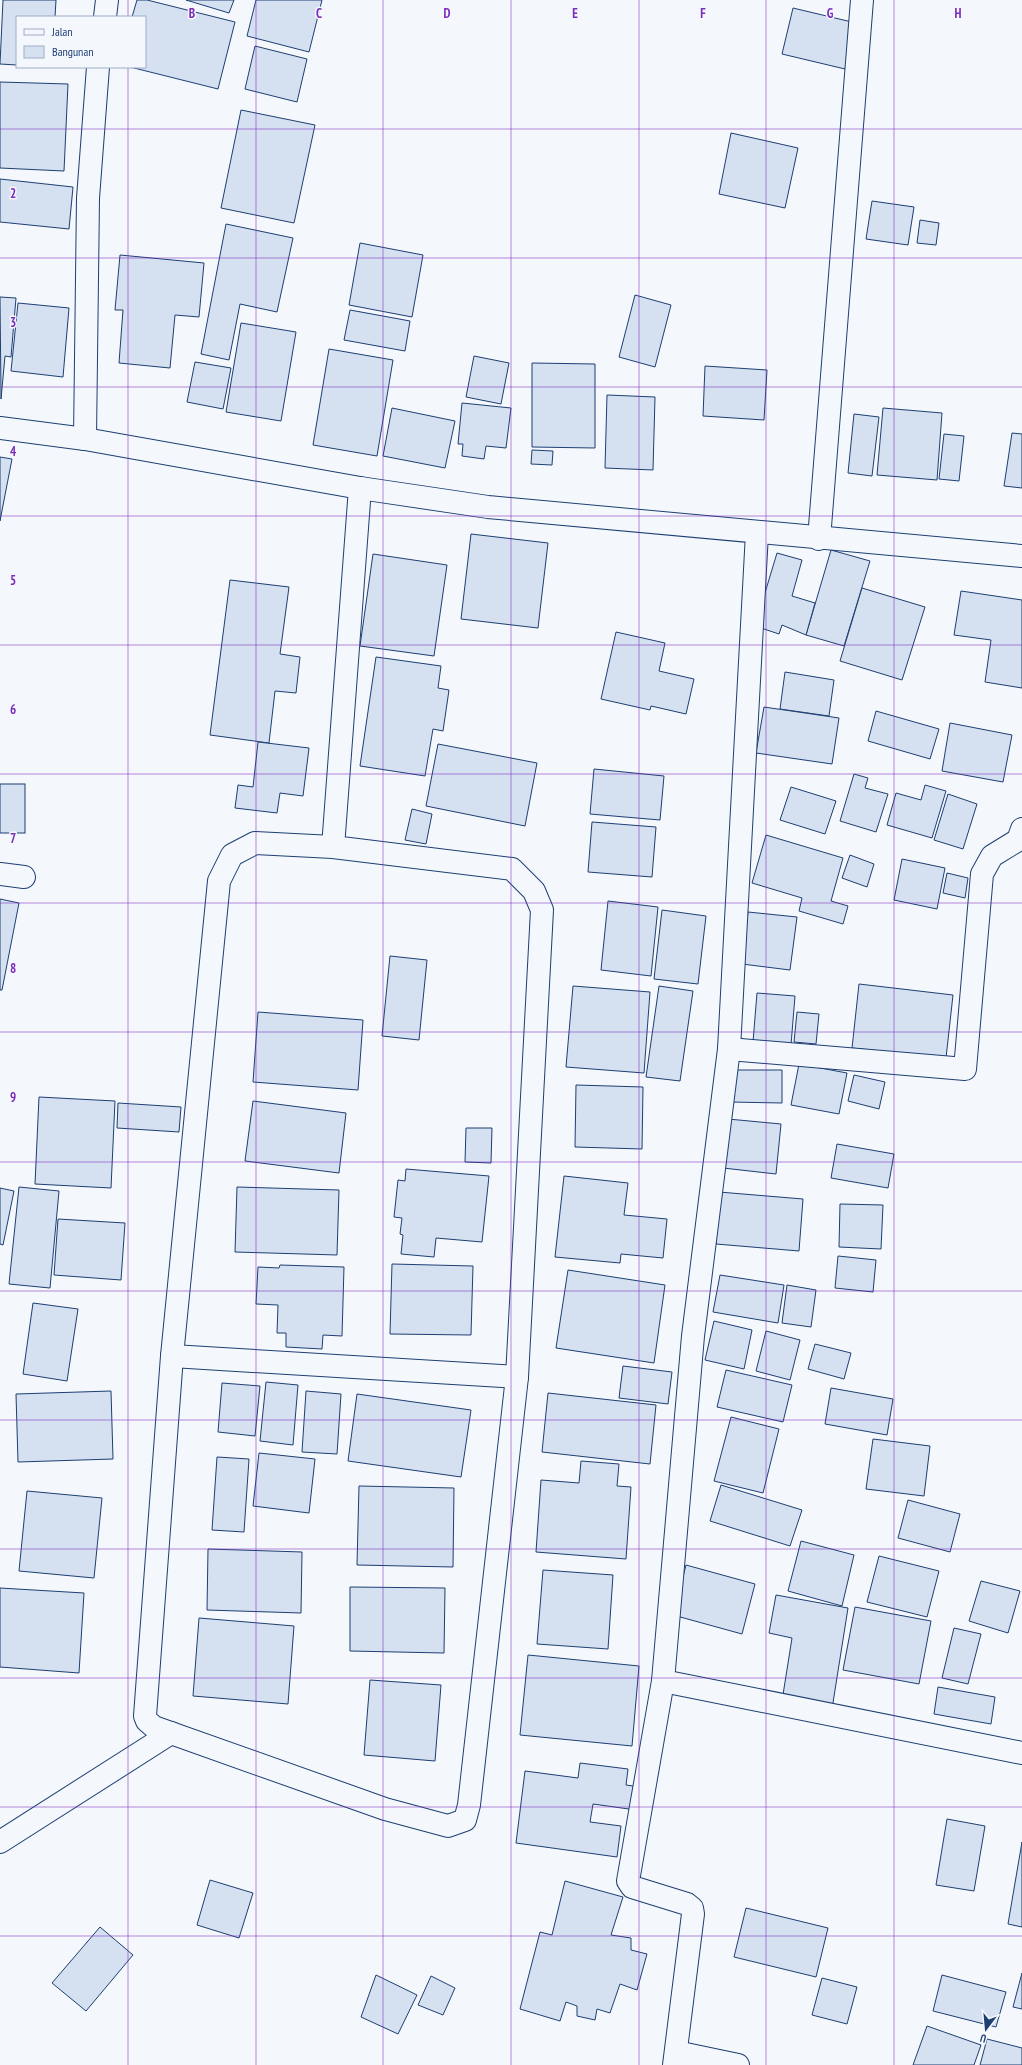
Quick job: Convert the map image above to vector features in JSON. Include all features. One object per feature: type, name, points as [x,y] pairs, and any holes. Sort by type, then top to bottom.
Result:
[{"type":"street","points":[[105,16],[108,0]]},
{"type":"street","points":[[819,539],[862,0]]},
{"type":"street","points":[[85,439],[88,198],[98,68]]},
{"type":"street","points":[[0,428],[85,439],[360,488],[488,507],[819,539],[1022,556]]},
{"type":"street","points":[[333,847],[360,488]]},
{"type":"street","points":[[738,2065],[675,2059],[693,1914],[692,1908],[687,1904],[632,1887],[628,1881],[663,1681],[693,1336],[729,1049],[757,533]]},
{"type":"street","points":[[729,1049],[965,1069],[982,874],[992,856],[1018,840],[1022,829]]},
{"type":"street","points":[[254,843],[333,847],[512,869],[534,891],[542,910],[517,1377],[469,1805],[465,1820],[448,1826],[385,1809],[154,1727],[147,1721],[145,1716],[172,1356],[219,881],[232,855],[254,843]]},
{"type":"street","points":[[0,874],[24,877]]},
{"type":"street","points":[[172,1356],[517,1377]]},
{"type":"street","points":[[663,1681],[1022,1753]]},
{"type":"street","points":[[0,1842],[171,1733]]},
{"type":"building","points":[[3,0],[56,0],[55,16],[16,16],[16,65],[0,64]]},
{"type":"building","points":[[137,0],[147,0],[235,22],[218,89],[134,68],[146,68],[146,16],[132,16]]},
{"type":"building","points":[[186,0],[234,0],[229,13]]},
{"type":"building","points":[[256,0],[322,0],[309,52],[247,36]]},
{"type":"building","points":[[793,8],[856,23],[845,69],[782,54]]},
{"type":"building","points":[[255,46],[307,59],[297,102],[245,89]]},
{"type":"building","points":[[0,82],[68,84],[64,171],[0,168]]},
{"type":"building","points":[[241,110],[315,125],[294,223],[221,208]]},
{"type":"building","points":[[731,133],[798,148],[785,208],[719,194]]},
{"type":"building","points":[[0,179],[73,187],[69,229],[0,222]]},
{"type":"building","points":[[872,201],[914,207],[908,245],[866,239]]},
{"type":"building","points":[[920,220],[939,223],[936,245],[917,243]]},
{"type":"building","points":[[226,224],[293,238],[277,312],[240,304],[229,360],[201,354]]},
{"type":"building","points":[[360,243],[423,255],[412,317],[349,305]]},
{"type":"building","points":[[120,255],[204,263],[199,317],[175,315],[170,368],[119,363],[123,310],[115,310]]},
{"type":"building","points":[[635,295],[671,305],[655,367],[619,357]]},
{"type":"building","points":[[0,297],[16,298],[11,357],[5,356],[1,399]]},
{"type":"building","points":[[18,303],[69,308],[63,377],[11,371]]},
{"type":"building","points":[[350,310],[410,321],[405,351],[344,340]]},
{"type":"building","points":[[241,323],[296,332],[281,421],[226,412]]},
{"type":"building","points":[[329,349],[393,360],[377,456],[313,445]]},
{"type":"building","points":[[474,356],[509,363],[501,404],[466,397]]},
{"type":"building","points":[[195,362],[231,368],[223,409],[187,402]]},
{"type":"building","points":[[532,363],[595,364],[595,448],[532,447]]},
{"type":"building","points":[[705,366],[767,370],[764,420],[703,416]]},
{"type":"building","points":[[607,395],[655,397],[653,470],[605,468]]},
{"type":"building","points":[[462,403],[511,408],[506,448],[486,446],[484,459],[462,456],[463,444],[458,444]]},
{"type":"building","points":[[392,408],[455,421],[445,468],[383,456]]},
{"type":"building","points":[[883,408],[942,413],[937,480],[877,475]]},
{"type":"building","points":[[854,414],[879,417],[872,476],[848,473]]},
{"type":"building","points":[[1012,433],[1022,434],[1022,488],[1004,486]]},
{"type":"building","points":[[944,434],[964,436],[959,481],[939,479]]},
{"type":"building","points":[[532,450],[553,451],[552,465],[531,464]]},
{"type":"building","points":[[0,457],[12,459],[0,521]]},
{"type":"building","points":[[471,534],[548,543],[538,628],[461,619]]},
{"type":"building","points":[[831,550],[870,561],[844,646],[806,635]]},
{"type":"building","points":[[777,553],[802,560],[792,596],[815,603],[806,635],[782,625],[779,634],[755,626]]},
{"type":"building","points":[[373,554],[447,565],[434,656],[360,646]]},
{"type":"building","points":[[230,580],[289,587],[280,654],[300,657],[296,693],[275,691],[269,743],[210,735]]},
{"type":"building","points":[[862,588],[925,607],[902,680],[840,661]]},
{"type":"building","points":[[961,591],[1022,600],[1022,688],[985,682],[991,640],[954,635]]},
{"type":"building","points":[[616,632],[665,643],[659,671],[694,679],[686,714],[651,706],[650,710],[601,699]]},
{"type":"building","points":[[376,657],[441,666],[438,688],[449,690],[443,731],[433,729],[425,776],[360,766]]},
{"type":"building","points":[[785,672],[834,680],[829,716],[780,709]]},
{"type":"building","points":[[764,707],[839,718],[832,764],[756,753]]},
{"type":"building","points":[[876,711],[939,729],[930,759],[868,741]]},
{"type":"building","points":[[950,723],[1012,735],[1003,782],[942,771]]},
{"type":"building","points":[[258,742],[309,748],[303,796],[280,793],[277,813],[235,808],[238,785],[253,787]]},
{"type":"building","points":[[438,744],[537,763],[525,826],[426,806]]},
{"type":"building","points":[[594,769],[664,776],[660,820],[590,814]]},
{"type":"building","points":[[854,774],[868,778],[865,788],[888,794],[876,832],[840,821]]},
{"type":"building","points":[[0,784],[25,784],[25,833],[0,833]]},
{"type":"building","points":[[925,785],[946,791],[932,838],[887,825],[896,793],[921,800]]},
{"type":"building","points":[[791,787],[836,801],[825,834],[780,820]]},
{"type":"building","points":[[948,794],[977,804],[963,849],[934,840]]},
{"type":"building","points":[[412,809],[432,814],[426,844],[405,840]]},
{"type":"building","points":[[592,822],[656,827],[652,877],[588,872]]},
{"type":"building","points":[[766,835],[843,858],[831,901],[848,906],[843,924],[799,911],[802,898],[752,883]]},
{"type":"building","points":[[850,855],[874,864],[867,887],[842,878]]},
{"type":"building","points":[[902,859],[945,868],[937,909],[894,900]]},
{"type":"building","points":[[947,873],[968,878],[965,898],[943,893]]},
{"type":"building","points":[[0,899],[19,903],[2,990],[0,990]]},
{"type":"building","points":[[608,901],[658,907],[651,976],[601,970]]},
{"type":"building","points":[[662,910],[706,916],[698,984],[654,979]]},
{"type":"building","points":[[748,912],[797,917],[790,970],[742,964]]},
{"type":"building","points":[[390,956],[427,960],[419,1040],[382,1036]]},
{"type":"building","points":[[859,984],[953,995],[946,1058],[852,1048]]},
{"type":"building","points":[[573,986],[650,992],[644,1073],[566,1067]]},
{"type":"building","points":[[659,986],[693,991],[680,1081],[646,1077]]},
{"type":"building","points":[[757,993],[795,996],[791,1045],[753,1042]]},
{"type":"building","points":[[258,1012],[363,1020],[358,1090],[253,1082]]},
{"type":"building","points":[[797,1012],[819,1014],[816,1044],[794,1042]]},
{"type":"building","points":[[799,1064],[847,1073],[839,1114],[791,1105]]},
{"type":"building","points":[[729,1070],[782,1070],[782,1103],[729,1102]]},
{"type":"building","points":[[854,1075],[885,1082],[879,1109],[848,1101]]},
{"type":"building","points":[[576,1085],[643,1087],[642,1149],[575,1147]]},
{"type":"building","points":[[39,1097],[115,1101],[111,1188],[35,1184]]},
{"type":"building","points":[[253,1101],[346,1113],[339,1173],[245,1161]]},
{"type":"building","points":[[118,1103],[181,1107],[179,1132],[117,1128]]},
{"type":"building","points":[[728,1119],[781,1124],[776,1174],[723,1168]]},
{"type":"building","points":[[466,1128],[492,1128],[491,1163],[465,1162]]},
{"type":"building","points":[[837,1144],[894,1154],[888,1188],[831,1178]]},
{"type":"building","points":[[406,1169],[489,1176],[482,1242],[436,1238],[434,1257],[401,1254],[403,1235],[400,1234],[402,1218],[394,1217],[398,1180],[405,1181]]},
{"type":"building","points":[[564,1176],[628,1183],[624,1215],[667,1219],[663,1258],[621,1254],[620,1263],[555,1257]]},
{"type":"building","points":[[19,1187],[59,1191],[50,1288],[9,1284]]},
{"type":"building","points":[[237,1187],[339,1190],[337,1255],[235,1252]]},
{"type":"building","points":[[0,1188],[14,1191],[3,1245],[0,1244]]},
{"type":"building","points":[[719,1192],[803,1199],[799,1251],[716,1244]]},
{"type":"building","points":[[840,1204],[883,1205],[881,1249],[839,1247]]},
{"type":"building","points":[[58,1219],[125,1223],[121,1280],[54,1275]]},
{"type":"building","points":[[838,1256],[876,1260],[873,1292],[835,1288]]},
{"type":"building","points":[[392,1264],[473,1266],[471,1335],[390,1334]]},
{"type":"building","points":[[280,1265],[344,1267],[342,1336],[323,1335],[322,1349],[286,1347],[286,1333],[277,1333],[278,1305],[256,1304],[258,1267],[279,1268]]},
{"type":"building","points":[[568,1270],[665,1285],[654,1363],[556,1348]]},
{"type":"building","points":[[720,1275],[784,1285],[778,1323],[713,1312]]},
{"type":"building","points":[[787,1285],[816,1290],[811,1327],[782,1323]]},
{"type":"building","points":[[33,1303],[78,1309],[67,1381],[23,1374]]},
{"type":"building","points":[[714,1321],[752,1330],[744,1369],[705,1360]]},
{"type":"building","points":[[766,1331],[800,1340],[790,1380],[756,1371]]},
{"type":"building","points":[[815,1344],[851,1353],[844,1379],[808,1369]]},
{"type":"building","points":[[623,1366],[672,1372],[668,1404],[619,1398]]},
{"type":"building","points":[[726,1370],[792,1385],[783,1422],[717,1407]]},
{"type":"building","points":[[266,1382],[298,1385],[293,1445],[260,1441]]},
{"type":"building","points":[[222,1383],[260,1386],[255,1436],[218,1432]]},
{"type":"building","points":[[831,1388],[893,1399],[887,1435],[825,1424]]},
{"type":"building","points":[[111,1391],[113,1459],[18,1462],[16,1394]]},
{"type":"building","points":[[306,1391],[341,1394],[337,1454],[302,1452]]},
{"type":"building","points":[[548,1393],[656,1405],[650,1464],[542,1452]]},
{"type":"building","points":[[357,1394],[471,1410],[461,1477],[348,1461]]},
{"type":"building","points":[[731,1417],[779,1429],[763,1493],[714,1481]]},
{"type":"building","points":[[873,1439],[930,1446],[924,1496],[866,1489]]},
{"type":"building","points":[[259,1453],[315,1459],[309,1513],[253,1506]]},
{"type":"building","points":[[217,1457],[249,1459],[244,1532],[212,1530]]},
{"type":"building","points":[[581,1461],[619,1464],[617,1486],[631,1487],[626,1559],[536,1552],[541,1480],[579,1483]]},
{"type":"building","points":[[721,1485],[802,1510],[790,1546],[710,1521]]},
{"type":"building","points":[[359,1486],[454,1488],[453,1567],[357,1565]]},
{"type":"building","points":[[27,1491],[102,1498],[94,1578],[19,1571]]},
{"type":"building","points":[[908,1500],[960,1514],[950,1552],[898,1538]]},
{"type":"building","points":[[801,1541],[854,1555],[842,1606],[788,1591]]},
{"type":"building","points":[[208,1549],[302,1552],[301,1613],[207,1610]]},
{"type":"building","points":[[879,1556],[939,1571],[927,1617],[867,1602]]},
{"type":"building","points":[[686,1565],[755,1584],[742,1634],[673,1615]]},
{"type":"building","points":[[543,1570],[613,1575],[608,1649],[537,1644]]},
{"type":"building","points":[[981,1581],[1020,1591],[1008,1633],[969,1621]]},
{"type":"building","points":[[350,1587],[445,1588],[444,1653],[350,1651]]},
{"type":"building","points":[[0,1588],[84,1593],[79,1673],[0,1667]]},
{"type":"building","points":[[776,1595],[848,1608],[832,1709],[782,1701],[792,1638],[769,1633]]},
{"type":"building","points":[[855,1607],[931,1621],[919,1684],[843,1670]]},
{"type":"building","points":[[199,1618],[294,1626],[288,1704],[193,1696]]},
{"type":"building","points":[[954,1628],[981,1634],[968,1684],[942,1678]]},
{"type":"building","points":[[528,1655],[639,1666],[632,1746],[520,1735]]},
{"type":"building","points":[[370,1680],[441,1685],[435,1761],[364,1755]]},
{"type":"building","points":[[938,1687],[995,1697],[991,1724],[934,1714]]},
{"type":"building","points":[[580,1763],[628,1769],[626,1785],[640,1787],[636,1810],[593,1804],[590,1822],[621,1826],[617,1857],[516,1843],[525,1771],[578,1778]]},
{"type":"building","points":[[947,1819],[985,1826],[974,1891],[936,1885]]},
{"type":"building","points":[[1022,1842],[1022,1927],[1008,1924]]},
{"type":"building","points":[[210,1880],[253,1893],[239,1938],[197,1925]]},
{"type":"building","points":[[565,1881],[623,1897],[611,1935],[631,1938],[631,1950],[647,1954],[637,1990],[620,1984],[610,2013],[597,2009],[595,2020],[577,2016],[577,2006],[566,2002],[560,2021],[520,2009],[540,1932],[552,1935]]},
{"type":"building","points":[[746,1908],[828,1928],[816,1977],[734,1957]]},
{"type":"building","points":[[100,1927],[133,1955],[86,2011],[52,1983]]},
{"type":"building","points":[[1022,1973],[1022,2009],[1013,2007]]},
{"type":"building","points":[[376,1975],[417,1995],[398,2034],[361,2017]]},
{"type":"building","points":[[942,1975],[1006,1992],[996,2027],[933,2011]]},
{"type":"building","points":[[431,1976],[455,1988],[443,2015],[418,2005]]},
{"type":"building","points":[[822,1978],[857,1987],[847,2024],[812,2015]]},
{"type":"building","points":[[927,2026],[981,2045],[974,2065],[913,2065]]},
{"type":"building","points":[[987,2039],[1022,2048],[1022,2065],[980,2065]]}]
